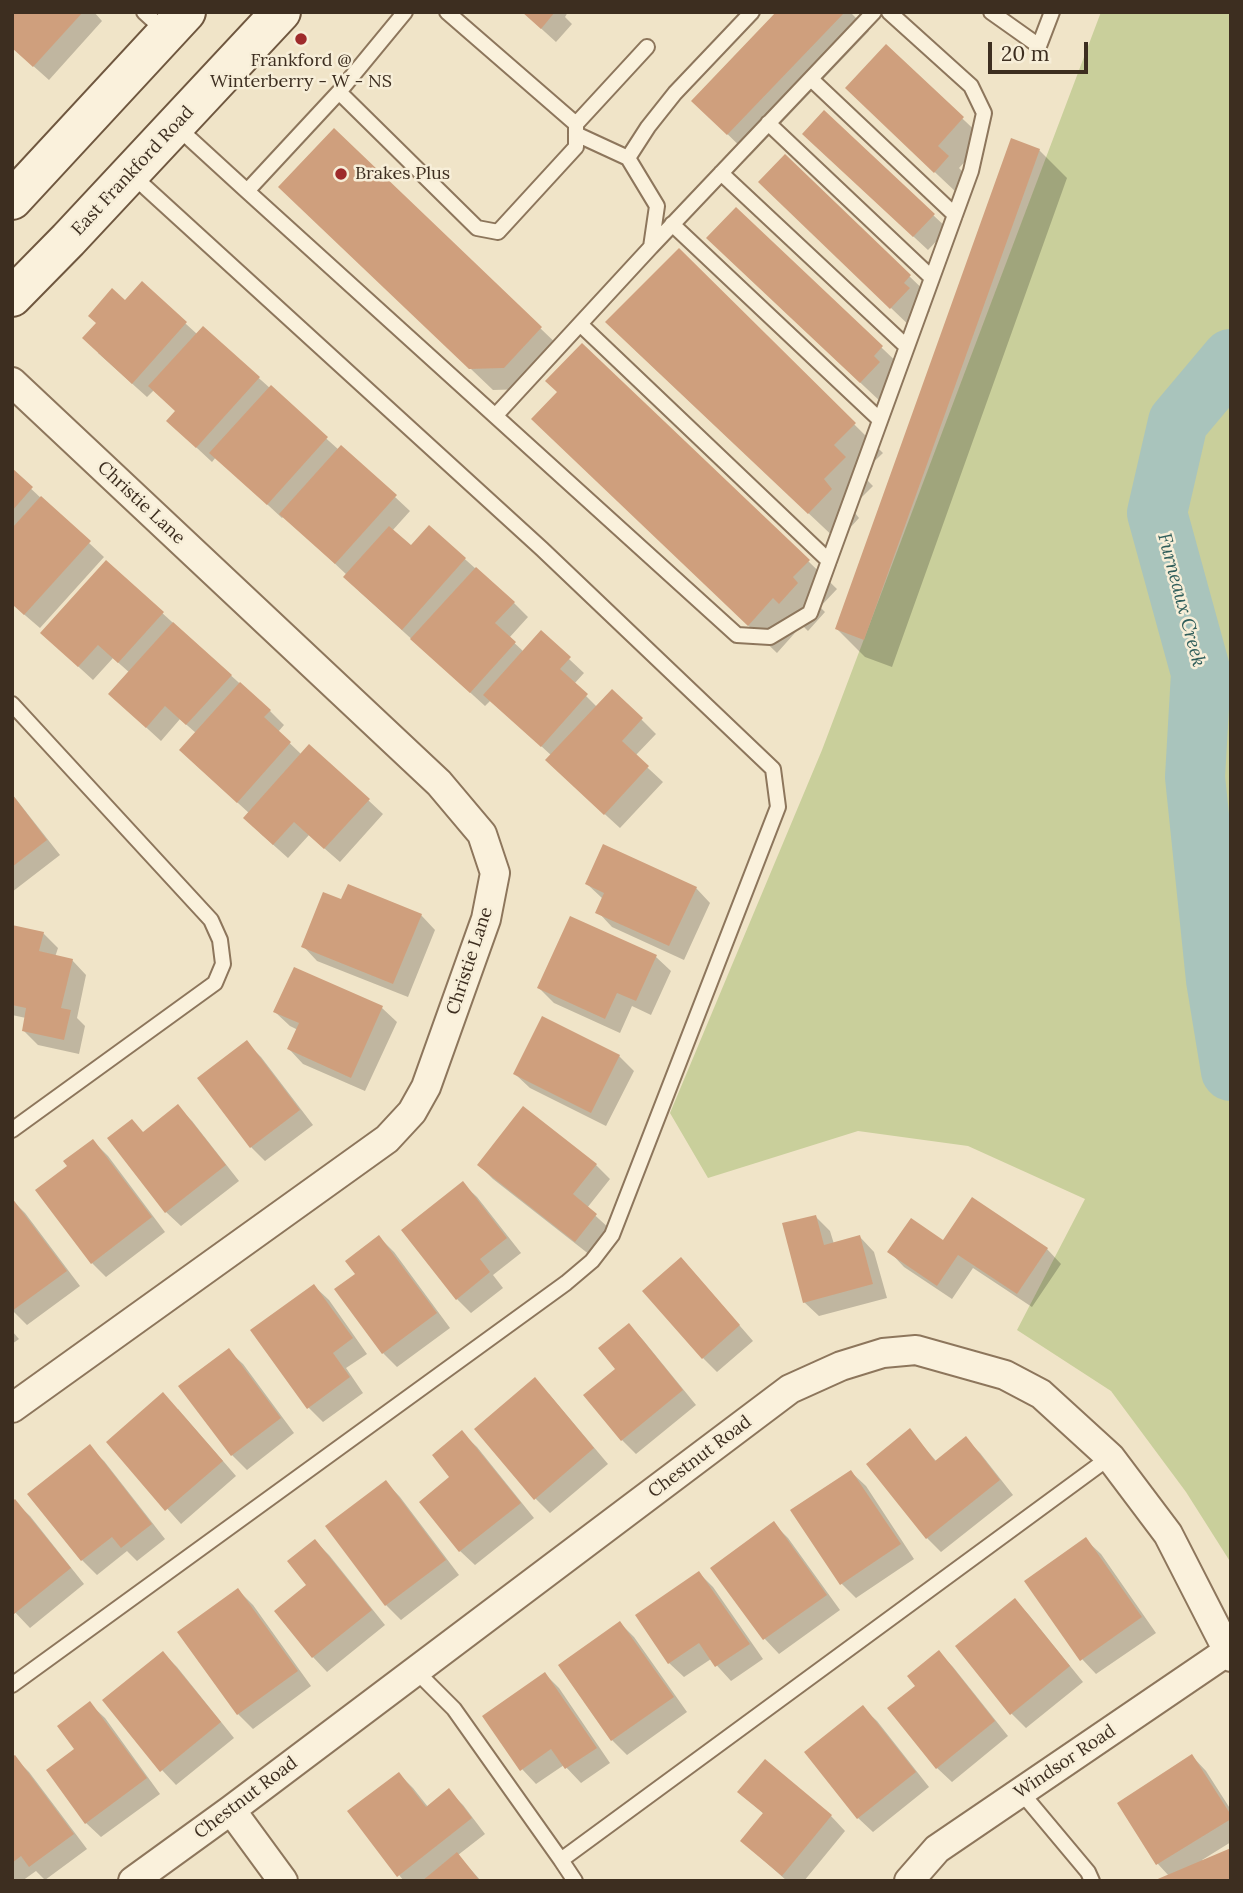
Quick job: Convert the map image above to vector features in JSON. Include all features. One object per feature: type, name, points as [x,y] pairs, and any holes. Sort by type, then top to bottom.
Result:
[{"type":"main road","name":"East Frankford Road","points":[[12,297],[281,12]]},
{"type":"main road","points":[[12,200],[166,19]]},
{"type":"street","name":"Christie Lane","points":[[12,382],[439,783],[482,834],[495,873],[486,919],[426,1087],[412,1112],[387,1139],[12,1408]]},
{"type":"street","name":"Chestnut Road","points":[[133,1881],[790,1389],[841,1366],[883,1353],[916,1350],[1005,1375],[1041,1394],[1110,1457],[1168,1534],[1229,1654]]},
{"type":"street","name":"Windsor Road","points":[[909,1881],[937,1849],[1229,1654]]},
{"type":"street","points":[[231,1810],[283,1881]]},
{"type":"lane","points":[[247,191],[339,92],[405,12]]},
{"type":"lane","points":[[447,12],[576,129],[628,158],[657,206],[651,247]]},
{"type":"lane","points":[[628,158],[675,93],[752,12]]},
{"type":"lane","points":[[496,415],[672,224],[874,12]]},
{"type":"lane","points":[[175,125],[737,635],[770,637],[810,613],[971,171],[984,113],[971,86],[889,12]]},
{"type":"lane","points":[[991,12],[1039,46],[1052,12]]},
{"type":"lane","points":[[339,92],[477,228],[498,232],[576,146],[576,129],[647,47]]},
{"type":"lane","points":[[811,79],[955,215]]},
{"type":"lane","points":[[768,123],[932,278]]},
{"type":"lane","points":[[12,1685],[555,1292],[592,1261],[612,1236],[778,807],[774,769],[542,550],[130,173]]},
{"type":"lane","points":[[721,173],[907,347]]},
{"type":"lane","points":[[672,224],[880,420]]},
{"type":"lane","points":[[580,324],[829,561]]},
{"type":"lane","points":[[12,704],[211,920],[220,940],[223,964],[215,983],[12,1130]]},
{"type":"lane","points":[[561,1860],[1110,1457]]},
{"type":"lane","points":[[415,1670],[454,1709],[575,1881]]},
{"type":"lane","points":[[1021,1792],[1088,1872],[1092,1881]]},
{"type":"green space","points":[[1101,12],[1231,12],[1231,1563],[1186,1492],[1111,1391],[1017,1330],[1085,1199],[968,1146],[858,1131],[708,1178],[670,1113],[822,750]]},
{"type":"building","points":[[12,12],[83,12],[33,67],[12,48]]},
{"type":"building","points":[[522,12],[555,12],[541,29]]},
{"type":"building","points":[[776,12],[845,12],[727,135],[691,101]]},
{"type":"building","points":[[886,44],[964,117],[938,146],[949,156],[934,173],[845,88]]},
{"type":"building","points":[[824,110],[935,214],[913,237],[802,134]]},
{"type":"building","points":[[334,128],[542,327],[504,368],[469,369],[278,187]]},
{"type":"building","points":[[1011,138],[1040,149],[864,640],[835,629]]},
{"type":"building","points":[[785,154],[911,275],[904,283],[910,288],[890,309],[758,182]]},
{"type":"building","points":[[736,207],[883,346],[874,356],[880,362],[860,383],[706,238]]},
{"type":"building","points":[[679,248],[856,423],[834,445],[846,457],[824,479],[832,489],[808,514],[605,322]]},
{"type":"building","points":[[142,281],[187,322],[132,384],[82,338],[96,323],[88,316],[112,288],[125,300]]},
{"type":"building","points":[[203,326],[260,377],[196,448],[166,421],[175,411],[148,386]]},
{"type":"building","points":[[582,343],[810,560],[793,577],[798,583],[779,604],[773,598],[748,626],[531,419],[557,392],[545,381]]},
{"type":"building","points":[[271,385],[328,437],[267,505],[209,453]]},
{"type":"building","points":[[341,445],[397,495],[335,564],[279,514]]},
{"type":"building","points":[[12,468],[33,487],[12,511]]},
{"type":"building","points":[[41,496],[91,541],[24,615],[12,604],[12,528]]},
{"type":"building","points":[[429,525],[466,558],[402,630],[343,577],[389,526],[411,545]]},
{"type":"building","points":[[106,560],[164,612],[118,663],[98,645],[78,667],[40,633]]},
{"type":"building","points":[[476,567],[515,602],[495,623],[516,642],[470,693],[410,639]]},
{"type":"building","points":[[173,622],[232,675],[186,725],[165,706],[146,728],[108,694]]},
{"type":"building","points":[[541,630],[571,657],[560,669],[588,694],[541,747],[483,695]]},
{"type":"building","points":[[240,682],[271,710],[264,717],[291,742],[237,803],[179,750]]},
{"type":"building","points":[[612,689],[643,718],[622,741],[649,766],[604,815],[545,760]]},
{"type":"building","points":[[309,744],[370,799],[324,849],[294,822],[273,845],[243,818]]},
{"type":"building","points":[[12,794],[47,840],[12,867]]},
{"type":"building","points":[[603,844],[697,887],[669,946],[595,913],[604,893],[585,884]]},
{"type":"building","points":[[348,884],[422,914],[393,984],[301,947],[323,892],[341,899]]},
{"type":"building","points":[[570,916],[657,955],[636,1001],[617,993],[605,1019],[537,988]]},
{"type":"building","points":[[12,925],[44,932],[39,951],[73,959],[61,1008],[71,1010],[64,1040],[22,1031],[26,1008],[12,1005]]},
{"type":"building","points":[[294,967],[383,1006],[351,1078],[287,1049],[299,1023],[273,1012]]},
{"type":"building","points":[[542,1016],[620,1055],[591,1113],[513,1074]]},
{"type":"building","points":[[247,1040],[300,1110],[250,1148],[197,1078]]},
{"type":"building","points":[[178,1104],[226,1165],[165,1213],[107,1138],[132,1119],[143,1132]]},
{"type":"building","points":[[523,1106],[597,1164],[573,1194],[597,1214],[575,1242],[477,1165]]},
{"type":"building","points":[[93,1139],[152,1217],[91,1264],[35,1190],[67,1166],[63,1161]]},
{"type":"building","points":[[463,1181],[507,1238],[480,1259],[490,1272],[456,1300],[401,1230]]},
{"type":"building","points":[[972,1197],[1048,1248],[1017,1294],[958,1255],[937,1286],[887,1252],[911,1218],[943,1240]]},
{"type":"building","points":[[12,1198],[67,1271],[12,1311]]},
{"type":"building","points":[[816,1215],[824,1245],[860,1235],[873,1284],[803,1303],[782,1223]]},
{"type":"building","points":[[379,1235],[437,1313],[382,1354],[334,1289],[355,1274],[345,1261]]},
{"type":"building","points":[[681,1257],[740,1325],[702,1359],[642,1291]]},
{"type":"building","points":[[314,1284],[353,1338],[333,1353],[350,1377],[307,1409],[250,1330]]},
{"type":"building","points":[[629,1323],[683,1390],[621,1441],[583,1395],[615,1369],[598,1348]]},
{"type":"building","points":[[229,1348],[281,1418],[231,1456],[178,1386]]},
{"type":"building","points":[[535,1377],[594,1448],[534,1500],[474,1429]]},
{"type":"building","points":[[163,1392],[223,1461],[165,1511],[106,1442]]},
{"type":"building","points":[[910,1428],[935,1461],[966,1436],[1000,1480],[926,1539],[866,1464]]},
{"type":"building","points":[[462,1430],[521,1503],[459,1552],[419,1502],[449,1477],[432,1455]]},
{"type":"building","points":[[90,1444],[152,1524],[121,1548],[112,1537],[81,1561],[27,1494]]},
{"type":"building","points":[[851,1470],[901,1544],[840,1585],[790,1510]]},
{"type":"building","points":[[386,1480],[446,1560],[385,1606],[325,1526]]},
{"type":"building","points":[[15,1499],[71,1568],[14,1614],[12,1502]]},
{"type":"building","points":[[774,1521],[827,1595],[763,1640],[710,1568]]},
{"type":"building","points":[[1086,1537],[1142,1617],[1080,1661],[1024,1581]]},
{"type":"building","points":[[315,1539],[372,1610],[312,1658],[274,1611],[306,1585],[287,1561]]},
{"type":"building","points":[[699,1571],[750,1644],[715,1667],[699,1643],[668,1664],[635,1615]]},
{"type":"building","points":[[238,1588],[298,1671],[237,1715],[177,1632]]},
{"type":"building","points":[[1015,1598],[1070,1666],[1010,1715],[955,1646]]},
{"type":"building","points":[[620,1621],[674,1697],[611,1741],[558,1665]]},
{"type":"building","points":[[939,1650],[995,1721],[936,1769],[887,1708],[915,1686],[907,1676]]},
{"type":"building","points":[[163,1651],[221,1722],[160,1772],[102,1700]]},
{"type":"building","points":[[545,1672],[597,1748],[565,1769],[551,1749],[520,1771],[482,1716]]},
{"type":"building","points":[[90,1701],[147,1778],[85,1824],[46,1770],[74,1749],[57,1726]]},
{"type":"building","points":[[863,1705],[916,1772],[857,1819],[804,1752]]},
{"type":"building","points":[[1192,1754],[1231,1819],[1156,1865],[1117,1803]]},
{"type":"building","points":[[15,1755],[74,1834],[29,1867],[21,1856],[12,1863],[12,1757]]},
{"type":"building","points":[[765,1759],[832,1815],[782,1876],[740,1841],[763,1813],[737,1792]]},
{"type":"building","points":[[399,1772],[426,1807],[449,1788],[472,1818],[397,1877],[347,1811]]},
{"type":"building","points":[[1231,1848],[1231,1881],[1153,1881]]},
{"type":"building","points":[[457,1852],[480,1881],[422,1881]]},
{"type":"waterway","name":"Furneaux Creek","points":[[1231,359],[1178,422],[1157,513],[1201,673],[1195,777],[1216,980],[1231,1071]]},
{"type":"place","name":"Frankford @ Winterberry - W - NS","points":[[301,39]]},
{"type":"place","name":"Brakes Plus","points":[[341,174]]}]
